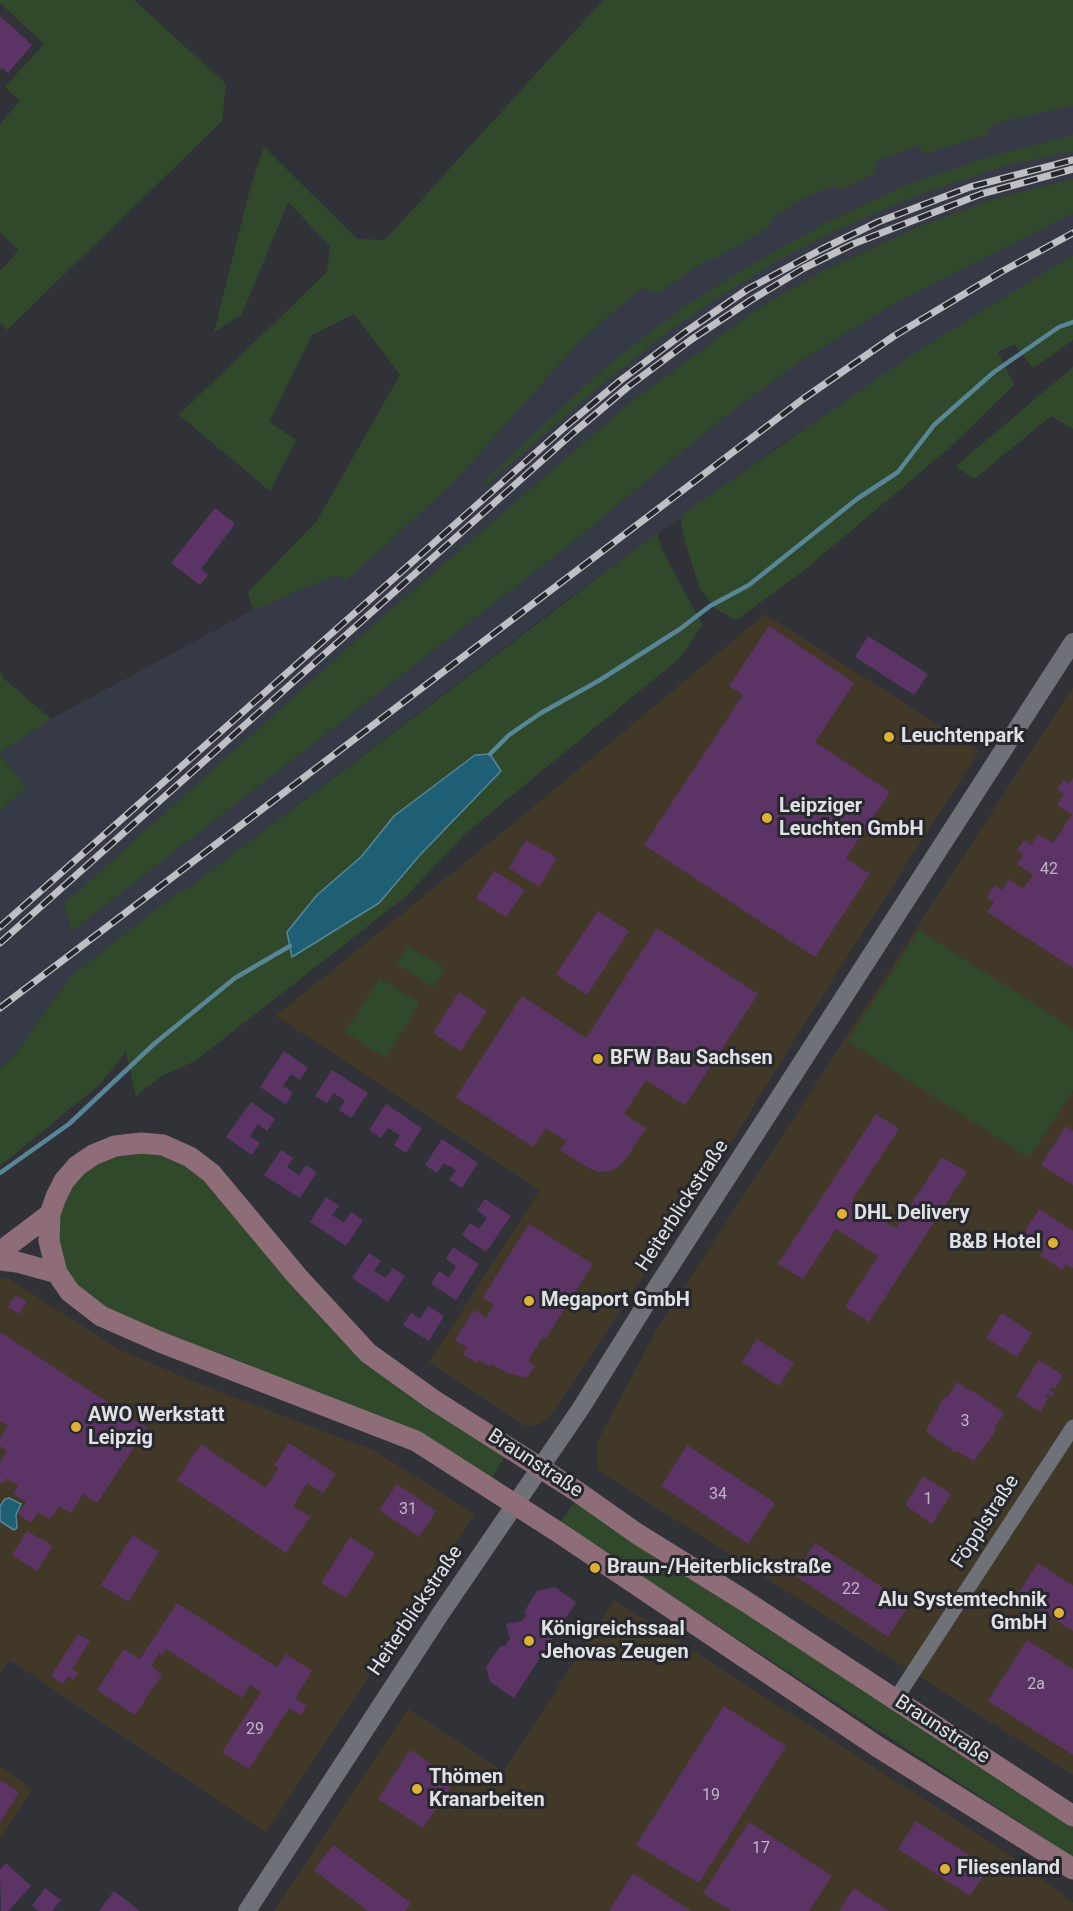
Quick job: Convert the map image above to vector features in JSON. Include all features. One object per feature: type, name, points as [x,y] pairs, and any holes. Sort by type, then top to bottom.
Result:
[{"type":"main road","name":"Braunstraße","points":[[1073,1816],[636,1533],[541,1467],[432,1398],[368,1353],[297,1276],[211,1173],[177,1150],[163,1145],[141,1143],[115,1146],[93,1155],[77,1166],[64,1181],[50,1214],[49,1241],[57,1273],[70,1292],[101,1316],[160,1342],[416,1441],[878,1747],[1073,1869]]},
{"type":"main road","points":[[0,1252],[50,1214]]},
{"type":"main road","points":[[0,1260],[17,1262],[57,1273]]},
{"type":"street","name":"Heiterblickstraße","points":[[247,1911],[405,1667],[582,1408],[653,1293],[1073,642]]},
{"type":"street","name":"Föpplstraße","points":[[895,1700],[1073,1427]]},
{"type":"shaded area","points":[[1073,92],[1073,179],[994,199],[918,227],[821,272],[759,308],[631,402],[378,621],[64,904],[72,931],[565,548],[718,422],[799,362],[895,303],[1073,213],[1073,255],[780,445],[557,607],[190,887],[175,895],[71,976],[17,1052],[0,1069],[0,811],[26,788],[0,753],[51,719],[253,610],[337,575],[346,580],[452,484],[581,340],[642,288],[923,131]]},
{"type":"shaded area","points":[[765,614],[979,751],[723,1155],[549,1418],[536,1426],[526,1426],[429,1362],[540,1190],[276,1016],[520,818]]},
{"type":"shaded area","points":[[1073,687],[1073,1775],[598,1470],[597,1443],[655,1332]]},
{"type":"shaded area","points":[[8,1278],[114,1347],[192,1381],[375,1451],[475,1514],[266,1833],[10,1660],[0,1674],[0,1280]]},
{"type":"shaded area","points":[[614,1600],[1021,1862],[1073,1903],[1073,1911],[274,1911],[408,1709],[503,1772]]},
{"type":"shaded area","points":[[0,1766],[32,1789],[0,1839]]},
{"type":"green space","points":[[0,0],[134,0],[226,84],[222,121],[7,330],[0,323],[0,271],[19,250],[0,233],[0,124],[20,101],[5,87],[44,44],[0,3]]},
{"type":"green space","points":[[603,0],[1073,0],[1073,105],[992,124],[987,134],[925,154],[918,145],[875,162],[876,173],[842,189],[832,186],[804,198],[770,219],[770,226],[713,260],[707,260],[658,293],[642,288],[581,340],[452,484],[346,581],[336,575],[253,610],[248,592],[317,521],[400,375],[354,314],[312,335],[269,422],[296,440],[270,491],[179,415],[327,272],[330,246],[288,202],[242,314],[214,332],[250,189],[264,147],[357,239],[385,240]]},
{"type":"green space","points":[[1073,135],[1073,151],[1007,165],[913,197],[836,230],[775,262],[666,333],[596,389],[480,490],[487,479],[588,383],[627,350],[681,309],[749,266],[822,225],[901,187],[982,159]]},
{"type":"green space","points":[[1073,179],[1073,213],[895,303],[799,362],[718,422],[565,548],[72,931],[64,904],[378,621],[631,402],[759,308],[821,272],[918,227],[994,199]]},
{"type":"green space","points":[[1073,255],[1073,340],[1033,368],[1014,344],[998,352],[1014,385],[948,449],[803,571],[736,620],[716,609],[700,589],[685,542],[680,516],[910,356]]},
{"type":"green space","points":[[1073,367],[1073,429],[1051,416],[974,479],[956,466]]},
{"type":"green space","points":[[657,533],[663,552],[702,624],[681,657],[466,833],[405,897],[195,1061],[163,1075],[136,1096],[126,1052],[100,1084],[0,1166],[0,1069],[17,1052],[71,976],[175,895],[190,887]],"holes":[[[475,755],[500,772],[420,855],[379,903],[292,956],[287,932],[317,895],[439,783]]]},
{"type":"green space","points":[[0,669],[3,678],[51,719],[0,753]]},
{"type":"green space","points":[[0,754],[26,788],[0,811]]},
{"type":"green space","points":[[919,930],[1073,1029],[1073,1090],[1029,1158],[848,1041]]},
{"type":"green space","points":[[408,946],[446,969],[433,987],[397,964]]},
{"type":"green space","points":[[380,978],[420,1003],[385,1058],[345,1032]]},
{"type":"green space","points":[[150,1151],[195,1171],[305,1299],[506,1455],[491,1478],[130,1321],[90,1299],[66,1272],[59,1253],[58,1221],[70,1187],[97,1162],[118,1153]]},
{"type":"green space","points":[[576,1500],[1073,1824],[1073,1857],[560,1523]]},
{"type":"water","points":[[490,754],[501,771],[420,855],[379,903],[292,957],[287,932],[317,895],[361,857],[394,816],[475,755]]},
{"type":"water","points":[[9,1498],[21,1504],[16,1515],[17,1528],[14,1530],[0,1521],[0,1506],[5,1499]]},
{"type":"building","points":[[0,16],[32,45],[8,73],[2,68],[0,70]]},
{"type":"building","points":[[215,508],[235,524],[201,569],[208,575],[200,585],[171,563]]},
{"type":"building","name":"Leipziger Leuchten GmbH","points":[[769,626],[854,683],[815,742],[890,792],[846,858],[870,874],[815,957],[644,845],[743,695],[729,686]]},
{"type":"building","points":[[868,636],[928,674],[914,695],[855,657]]},
{"type":"building","points":[[1073,778],[1073,968],[987,912],[994,902],[987,897],[995,885],[1002,890],[1009,879],[1023,889],[1033,875],[1017,864],[1024,854],[1017,850],[1024,840],[1031,845],[1038,834],[1053,843],[1072,815],[1057,805],[1064,794],[1057,790],[1063,780],[1069,784]]},
{"type":"building","points":[[526,840],[557,858],[539,887],[509,868]]},
{"type":"building","points":[[494,871],[525,890],[506,917],[476,898]]},
{"type":"building","points":[[598,911],[629,931],[587,995],[556,974]]},
{"type":"building","name":"BFW Bau Sachsen","points":[[657,928],[758,994],[685,1105],[646,1080],[624,1114],[646,1128],[618,1167],[610,1171],[598,1172],[588,1168],[560,1150],[566,1141],[546,1128],[533,1147],[456,1097],[522,996],[586,1038]]},
{"type":"building","points":[[459,992],[487,1011],[461,1051],[433,1033]]},
{"type":"building","points":[[284,1051],[308,1068],[300,1080],[291,1074],[283,1086],[293,1092],[286,1104],[260,1087]]},
{"type":"building","points":[[332,1070],[368,1093],[351,1118],[339,1110],[345,1101],[334,1093],[327,1103],[315,1096]]},
{"type":"building","points":[[251,1102],[275,1119],[267,1131],[258,1124],[250,1136],[260,1143],[252,1155],[226,1137]]},
{"type":"building","points":[[386,1104],[422,1128],[406,1153],[394,1145],[400,1135],[388,1128],[381,1138],[369,1130]]},
{"type":"building","name":"DHL Delivery","points":[[876,1114],[899,1129],[852,1200],[896,1228],[942,1157],[967,1172],[869,1322],[845,1307],[878,1256],[836,1229],[803,1279],[778,1264]]},
{"type":"building","points":[[1066,1126],[1073,1131],[1073,1185],[1041,1165]]},
{"type":"building","points":[[442,1139],[478,1163],[462,1188],[449,1180],[456,1170],[444,1163],[437,1173],[425,1165]]},
{"type":"building","points":[[281,1150],[293,1158],[287,1167],[299,1175],[306,1165],[317,1172],[300,1198],[264,1175]]},
{"type":"building","points":[[326,1197],[339,1206],[332,1215],[344,1223],[351,1212],[363,1220],[346,1246],[310,1222]]},
{"type":"building","points":[[485,1199],[511,1216],[486,1252],[462,1235],[470,1223],[479,1229],[487,1218],[477,1210]]},
{"type":"building","name":"B&B Hotel","points":[[1039,1209],[1073,1231],[1073,1268],[1066,1264],[1062,1270],[1040,1255],[1044,1250],[1022,1236]]},
{"type":"building","name":"Megaport GmbH","points":[[529,1224],[593,1264],[546,1338],[543,1337],[528,1361],[535,1366],[527,1378],[505,1372],[492,1364],[490,1367],[479,1360],[477,1363],[463,1354],[467,1348],[455,1340],[474,1310],[486,1318],[494,1305],[483,1297]]},
{"type":"building","points":[[453,1247],[479,1264],[456,1300],[431,1284],[439,1271],[449,1278],[456,1266],[446,1259]]},
{"type":"building","points":[[369,1253],[381,1261],[374,1271],[386,1278],[393,1268],[405,1276],[388,1302],[352,1278]]},
{"type":"building","points":[[16,1295],[27,1302],[19,1314],[8,1307]]},
{"type":"building","points":[[428,1306],[444,1316],[429,1341],[403,1325],[411,1313],[420,1319]]},
{"type":"building","points":[[1002,1313],[1032,1333],[1017,1357],[986,1338]]},
{"type":"building","name":"AWO Werkstatt Leipzig","points":[[0,1332],[147,1428],[97,1503],[83,1494],[71,1513],[59,1506],[50,1519],[38,1512],[31,1523],[18,1514],[26,1502],[13,1494],[18,1486],[7,1478],[3,1484],[0,1482],[0,1462],[7,1451],[0,1446],[0,1438],[8,1426],[0,1421]]},
{"type":"building","points":[[757,1339],[794,1363],[779,1386],[742,1362]]},
{"type":"building","points":[[1039,1360],[1063,1375],[1055,1389],[1052,1387],[1050,1390],[1055,1393],[1052,1397],[1047,1394],[1045,1397],[1048,1399],[1040,1412],[1016,1396]]},
{"type":"building","points":[[957,1382],[973,1393],[974,1391],[1004,1413],[994,1429],[996,1430],[974,1461],[957,1451],[956,1453],[926,1431],[944,1397],[946,1399]]},
{"type":"building","points":[[289,1443],[336,1474],[323,1493],[307,1483],[293,1506],[310,1517],[286,1553],[177,1480],[201,1444],[265,1488],[279,1468],[274,1465]]},
{"type":"building","points":[[687,1445],[775,1503],[748,1544],[661,1486]]},
{"type":"building","points":[[923,1476],[951,1494],[932,1524],[905,1505]]},
{"type":"building","points":[[397,1484],[436,1511],[419,1537],[379,1510]]},
{"type":"building","points":[[27,1531],[53,1546],[37,1571],[12,1555]]},
{"type":"building","points":[[133,1535],[159,1552],[128,1602],[101,1585]]},
{"type":"building","points":[[350,1537],[375,1553],[346,1598],[321,1583]]},
{"type":"building","points":[[815,1543],[909,1605],[888,1637],[794,1575]]},
{"type":"building","name":"Alu Systemtechnik GmbH","points":[[1038,1563],[1073,1586],[1073,1631],[1017,1595]]},
{"type":"building","name":"Königreichssaal Jehovas Zeugen","points":[[555,1587],[576,1602],[514,1698],[490,1682],[486,1667],[501,1645],[504,1647],[510,1639],[506,1624],[522,1621],[527,1614],[524,1612],[537,1591]]},
{"type":"building","points":[[177,1603],[277,1667],[286,1654],[312,1671],[295,1698],[307,1706],[301,1715],[289,1708],[249,1769],[222,1752],[261,1692],[250,1685],[242,1698],[166,1649],[162,1655],[159,1653],[151,1666],[162,1674],[135,1715],[97,1690],[124,1649],[140,1659]]},
{"type":"building","points":[[78,1634],[90,1641],[72,1669],[78,1673],[73,1680],[68,1676],[63,1684],[51,1676]]},
{"type":"building","points":[[1027,1640],[1073,1669],[1073,1755],[988,1701]]},
{"type":"building","points":[[724,1706],[786,1746],[699,1883],[636,1845]]},
{"type":"building","name":"Thömen Kranarbeiten","points":[[410,1750],[455,1780],[423,1828],[378,1799]]},
{"type":"building","points":[[0,1780],[19,1792],[0,1822]]},
{"type":"building","points":[[916,1821],[989,1868],[970,1896],[898,1849]]},
{"type":"building","points":[[749,1822],[832,1876],[809,1911],[731,1911],[703,1893]]},
{"type":"building","points":[[333,1845],[411,1903],[405,1911],[368,1911],[314,1870]]},
{"type":"building","points":[[6,1863],[31,1886],[8,1911],[1,1911],[0,1870]]},
{"type":"building","points":[[633,1873],[691,1911],[609,1911]]},
{"type":"building","points":[[45,1888],[61,1900],[52,1911],[39,1911],[32,1906]]},
{"type":"building","points":[[854,1888],[889,1911],[839,1911]]},
{"type":"building","points":[[114,1891],[140,1911],[99,1911]]},
{"type":"waterway","points":[[490,754],[509,735],[541,713],[600,680],[680,629],[710,606],[749,585],[857,499],[898,472],[934,425],[994,372],[1059,327],[1073,322]]},
{"type":"waterway","points":[[0,1173],[69,1124],[154,1044],[235,978],[290,946]]},
{"type":"railway","points":[[0,927],[566,426],[621,380],[684,333],[748,289],[878,222],[970,187],[1073,160]]},
{"type":"railway","points":[[0,943],[573,433],[629,386],[692,339],[804,268],[853,244],[981,194],[1073,169]]},
{"type":"railway","points":[[0,1008],[803,399],[894,336],[1001,272],[1073,233]]},
{"type":"place","name":"Leuchtenpark","points":[[889,737]]},
{"type":"place","name":"Leipziger Leuchten GmbH","points":[[767,818]]},
{"type":"place","name":"BFW Bau Sachsen","points":[[598,1059]]},
{"type":"place","name":"DHL Delivery","points":[[842,1214]]},
{"type":"place","name":"B&B Hotel","points":[[1053,1243]]},
{"type":"place","name":"Megaport GmbH","points":[[529,1301]]},
{"type":"place","name":"AWO Werkstatt Leipzig","points":[[76,1427]]},
{"type":"place","name":"Braun-/Heiterblickstraße","points":[[595,1568]]},
{"type":"place","name":"Alu Systemtechnik GmbH","points":[[1059,1613]]},
{"type":"place","name":"Königreichssaal Jehovas Zeugen","points":[[529,1641]]},
{"type":"place","name":"Thömen Kranarbeiten","points":[[417,1789]]},
{"type":"place","name":"Fliesenland","points":[[945,1869]]}]
